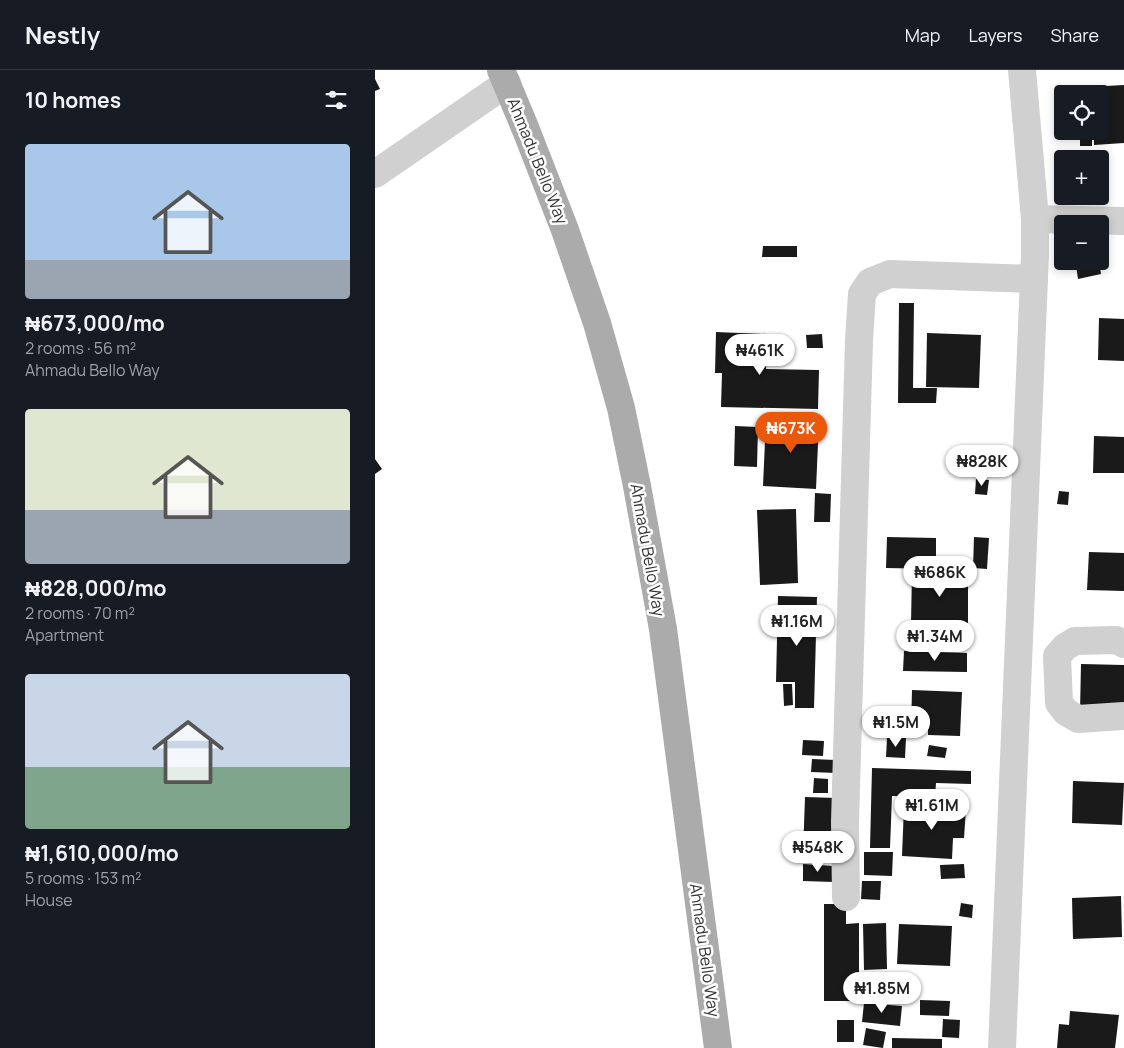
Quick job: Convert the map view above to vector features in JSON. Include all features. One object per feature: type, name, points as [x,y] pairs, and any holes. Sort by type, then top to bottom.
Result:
[{"type":"main road","name":"Ahmadu Bello Way","points":[[504,77],[565,230],[597,322],[621,408],[663,629],[718,1048]]},
{"type":"street","points":[[1001,1048],[1035,279],[1035,219],[1022,70]]},
{"type":"street","points":[[375,174],[504,77]]},
{"type":"street","points":[[1035,219],[1124,221]]},
{"type":"street","points":[[846,898],[846,802],[859,340],[862,294],[870,282],[890,274],[1035,279]]},
{"type":"street","points":[[1124,644],[1116,640],[1075,641],[1065,647],[1057,656],[1059,703],[1066,712],[1078,719],[1124,716]]},
{"type":"street","points":[[1019,654],[1057,656]]},
{"type":"building","points":[[375,79],[380,89],[375,91]]},
{"type":"building","points":[[1124,85],[1124,143],[1094,145],[1094,140],[1109,140],[1109,86]]},
{"type":"building","points":[[1080,140],[1092,140],[1092,146],[1080,146]]},
{"type":"building","points":[[763,246],[797,246],[797,257],[762,257]]},
{"type":"building","points":[[1077,270],[1100,270],[1101,274],[1078,279]]},
{"type":"building","points":[[899,303],[914,303],[913,388],[937,388],[936,403],[898,403]]},
{"type":"building","points":[[1099,318],[1124,319],[1124,361],[1098,360]]},
{"type":"building","points":[[716,332],[767,334],[766,369],[819,370],[818,409],[721,407],[722,373],[715,373]]},
{"type":"building","points":[[927,333],[981,335],[979,388],[926,387]]},
{"type":"building","points":[[822,334],[823,348],[807,348],[806,335]]},
{"type":"building","points":[[766,419],[819,421],[816,489],[763,486]]},
{"type":"building","points":[[735,426],[758,427],[757,467],[734,466]]},
{"type":"building","points":[[1094,436],[1124,437],[1124,473],[1093,473]]},
{"type":"building","points":[[375,459],[382,469],[375,474]]},
{"type":"building","points":[[976,479],[989,480],[987,495],[975,494]]},
{"type":"building","points":[[1059,491],[1069,492],[1068,505],[1057,504]]},
{"type":"building","points":[[815,493],[831,494],[830,522],[814,522]]},
{"type":"building","points":[[796,509],[798,583],[760,585],[757,510]]},
{"type":"building","points":[[887,537],[936,538],[936,569],[886,568]]},
{"type":"building","points":[[974,537],[989,538],[987,569],[973,568]]},
{"type":"building","points":[[1089,552],[1124,553],[1124,591],[1087,590]]},
{"type":"building","points":[[912,572],[968,573],[968,623],[911,623]]},
{"type":"building","points":[[778,596],[817,597],[814,708],[795,708],[795,682],[776,682]]},
{"type":"building","points":[[904,651],[967,653],[967,672],[903,671]]},
{"type":"building","points":[[1081,664],[1124,665],[1124,713],[1080,712]]},
{"type":"building","points":[[783,684],[792,684],[793,705],[784,706]]},
{"type":"building","points":[[912,690],[962,692],[960,736],[928,735],[928,730],[911,729]]},
{"type":"building","points":[[887,738],[906,738],[905,758],[886,757]]},
{"type":"building","points":[[803,740],[824,741],[823,756],[802,755]]},
{"type":"building","points":[[929,745],[947,748],[945,758],[927,756]]},
{"type":"building","points":[[812,759],[836,760],[836,773],[811,772]]},
{"type":"building","points":[[872,768],[971,771],[971,784],[936,783],[935,797],[892,796],[890,848],[870,848]]},
{"type":"building","points":[[814,778],[828,779],[828,793],[813,793]]},
{"type":"building","points":[[1073,781],[1124,783],[1122,825],[1072,823]]},
{"type":"building","points":[[805,797],[837,798],[835,855],[803,854]]},
{"type":"building","points":[[904,806],[966,809],[964,838],[953,838],[952,859],[902,856]]},
{"type":"building","points":[[864,852],[893,852],[892,876],[864,875]]},
{"type":"building","points":[[803,864],[834,866],[833,882],[803,881]]},
{"type":"building","points":[[964,864],[965,878],[941,879],[940,865]]},
{"type":"building","points":[[862,881],[881,881],[880,900],[861,899]]},
{"type":"building","points":[[1121,896],[1122,937],[1073,939],[1072,898]]},
{"type":"building","points":[[961,903],[973,905],[972,918],[959,916]]},
{"type":"building","points":[[824,904],[846,904],[846,924],[859,923],[859,1001],[824,1001]]},
{"type":"building","points":[[886,923],[887,969],[864,970],[863,924]]},
{"type":"building","points":[[899,924],[952,926],[950,966],[897,964]]},
{"type":"building","points":[[920,1000],[950,1001],[949,1016],[920,1015]]},
{"type":"building","points":[[864,1003],[902,1006],[900,1026],[862,1022]]},
{"type":"building","points":[[1070,1011],[1119,1015],[1115,1048],[1057,1048],[1059,1024],[1069,1025]]},
{"type":"building","points":[[943,1019],[960,1020],[959,1038],[942,1037]]},
{"type":"building","points":[[837,1020],[854,1020],[854,1042],[837,1042]]},
{"type":"building","points":[[866,1028],[886,1032],[883,1048],[863,1045]]},
{"type":"building","points":[[892,1038],[942,1039],[942,1048],[892,1048]]}]
